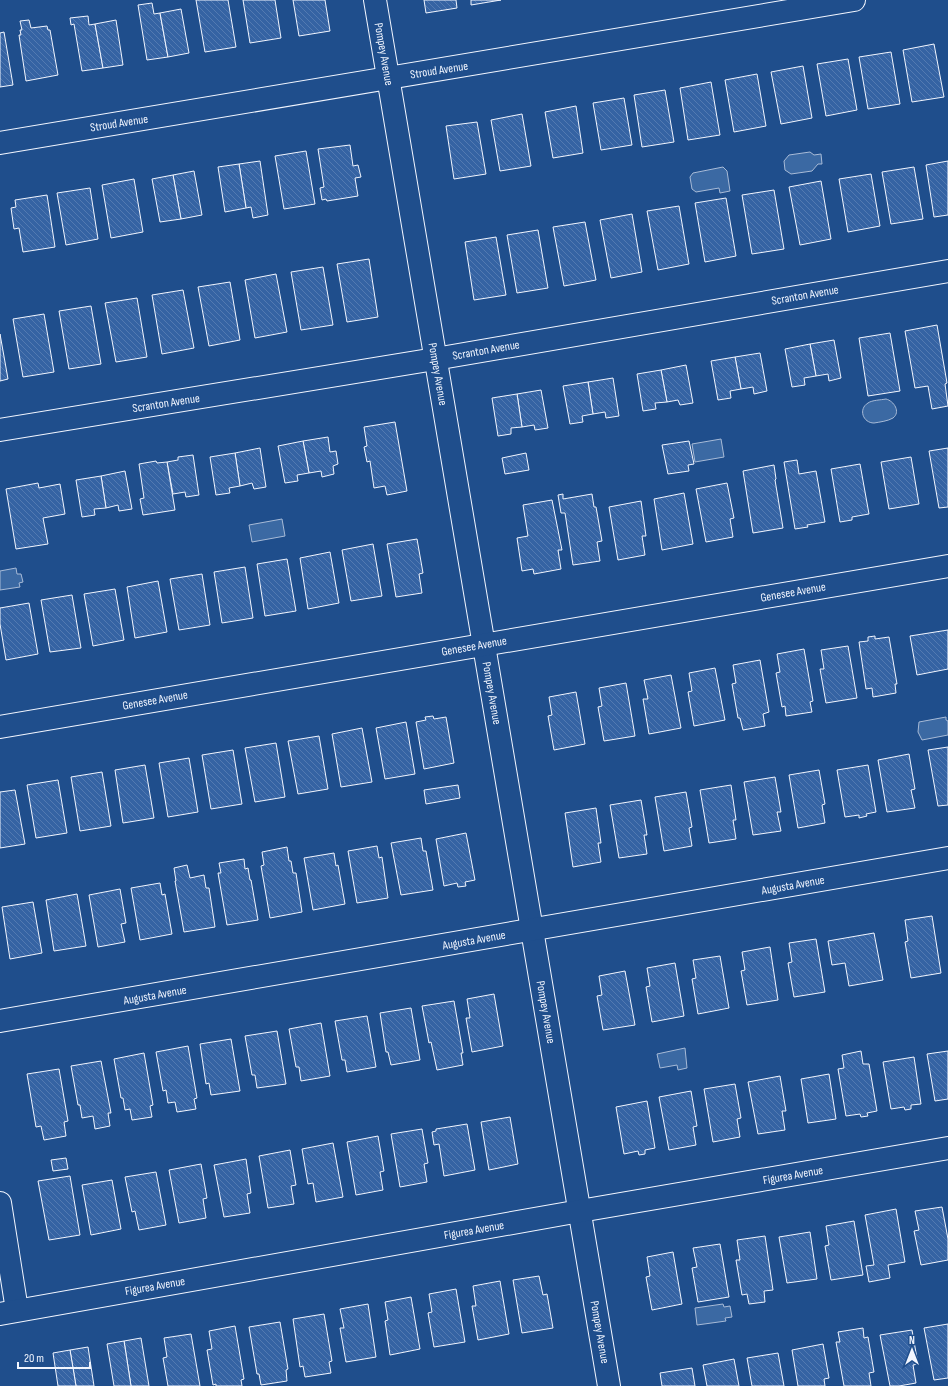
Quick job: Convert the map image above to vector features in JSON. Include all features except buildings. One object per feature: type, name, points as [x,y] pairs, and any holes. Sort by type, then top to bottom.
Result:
[{"type":"street","name":"Pompey Avenue","points":[[375,0],[609,1386]]},
{"type":"street","name":"Stroud Avenue","points":[[0,143],[854,0]]},
{"type":"street","name":"Scranton Avenue","points":[[0,430],[435,359],[948,271]]},
{"type":"street","name":"Genesee Avenue","points":[[0,726],[948,566]]},
{"type":"street","name":"Augusta Avenue","points":[[0,1021],[948,858]]},
{"type":"street","name":"Figurea Avenue","points":[[8,1312],[948,1148]]},
{"type":"street","points":[[0,1203],[8,1312]]},
{"type":"water","points":[[810,152],[814,155],[821,154],[822,164],[818,164],[812,171],[791,174],[785,170],[784,161],[789,155]]},
{"type":"water","points":[[723,167],[727,171],[730,191],[720,193],[719,188],[696,192],[692,189],[690,177],[693,173]]},
{"type":"water","points":[[886,399],[892,402],[896,407],[895,416],[881,422],[874,423],[867,421],[863,415],[863,409],[865,406],[872,401]]},
{"type":"water","points":[[721,439],[724,457],[695,462],[692,444]]},
{"type":"water","points":[[282,519],[285,536],[252,542],[249,525]]},
{"type":"water","points":[[16,568],[17,574],[21,574],[23,582],[19,583],[20,587],[0,590],[0,571]]},
{"type":"water","points":[[946,717],[946,720],[948,721],[948,735],[922,740],[918,732],[919,722]]},
{"type":"water","points":[[685,1048],[687,1068],[678,1070],[677,1065],[660,1068],[657,1054]]},
{"type":"water","points":[[723,1304],[724,1307],[730,1306],[732,1317],[725,1318],[726,1321],[697,1325],[695,1308]]}]
